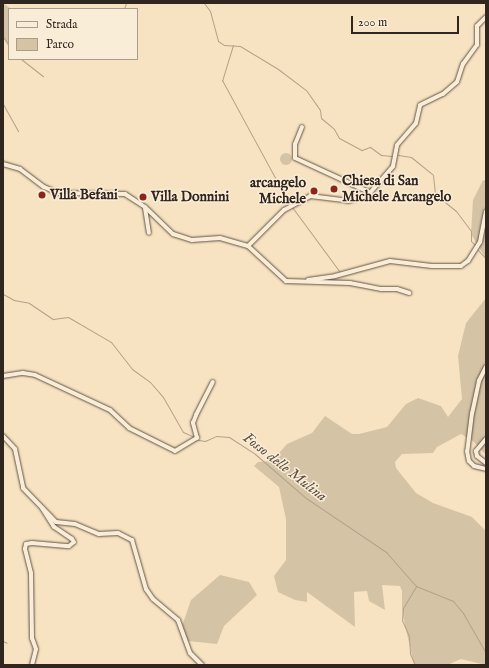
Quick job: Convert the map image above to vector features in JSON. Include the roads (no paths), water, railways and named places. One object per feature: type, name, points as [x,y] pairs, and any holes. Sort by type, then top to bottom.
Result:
[{"type":"street","points":[[248,246],[284,210],[310,196],[348,201],[359,199],[369,192],[393,166],[397,145],[416,123],[420,105],[443,94],[457,82],[463,64],[477,45],[478,26],[486,17]]},
{"type":"street","points":[[302,127],[295,144],[295,158],[369,192]]},
{"type":"street","points":[[3,164],[25,172],[52,192],[118,192],[145,207],[173,234],[183,238],[200,240],[220,238],[248,246],[271,266],[282,279],[396,289],[409,293]]},
{"type":"street","points":[[145,207],[148,233]]},
{"type":"street","points":[[304,282],[335,276],[390,261],[432,266],[461,266],[468,261],[480,242],[486,212]]},
{"type":"street","points":[[486,367],[479,381],[472,412],[467,451],[469,461],[474,466],[486,469]]},
{"type":"street","points":[[3,376],[23,373],[35,375],[110,410],[129,428],[175,451],[197,438],[193,423],[213,382]]},
{"type":"street","points":[[3,436],[15,449],[23,488],[56,522],[75,524],[98,534],[118,533],[132,540],[146,589],[153,599],[178,620],[190,653],[202,665]]},
{"type":"street","points":[[486,439],[476,451],[477,456],[486,463]]},
{"type":"street","points":[[32,665],[36,649],[32,638],[31,574],[24,549],[26,544],[32,543],[69,546],[74,542],[54,527],[36,501]]},
{"type":"waterway","points":[[124,8],[126,3]]},
{"type":"waterway","points":[[204,3],[210,11],[218,41],[224,45],[240,46],[278,69],[306,90],[320,110],[321,118],[334,129],[339,138],[362,150],[370,147],[381,155],[392,156]]},
{"type":"waterway","points":[[3,37],[8,44]]},
{"type":"waterway","points":[[233,45],[222,80],[290,205]]},
{"type":"waterway","points":[[22,60],[43,76]]},
{"type":"waterway","points":[[3,104],[18,131]]},
{"type":"waterway","points":[[398,155],[411,157],[433,175],[435,194],[456,211],[471,231],[471,241],[475,245]]},
{"type":"waterway","points":[[292,207],[340,272]]},
{"type":"waterway","points":[[478,250],[486,259]]},
{"type":"waterway","name":"Fosso delle Mulina","points":[[3,294],[14,300],[29,303],[53,319],[68,317],[111,342],[132,369],[150,382],[163,397],[183,432],[194,437]]},
{"type":"waterway","name":"Fosso delle Mulina","points":[[198,440],[205,441],[216,436],[229,437],[255,454],[306,498],[386,552],[416,586],[453,601],[463,613],[486,653]]},
{"type":"waterway","points":[[415,665],[410,654],[409,636],[402,620],[403,608],[416,586]]},
{"type":"waterway","points":[[3,641],[7,643]]},
{"type":"place","name":"Chiesa di San Michele Arcangelo","points":[[334,189]]},
{"type":"place","name":"arcangelo Michele","points":[[314,191]]},
{"type":"place","name":"Villa Befani","points":[[42,195]]},
{"type":"place","name":"Villa Donnini","points":[[143,197]]}]
